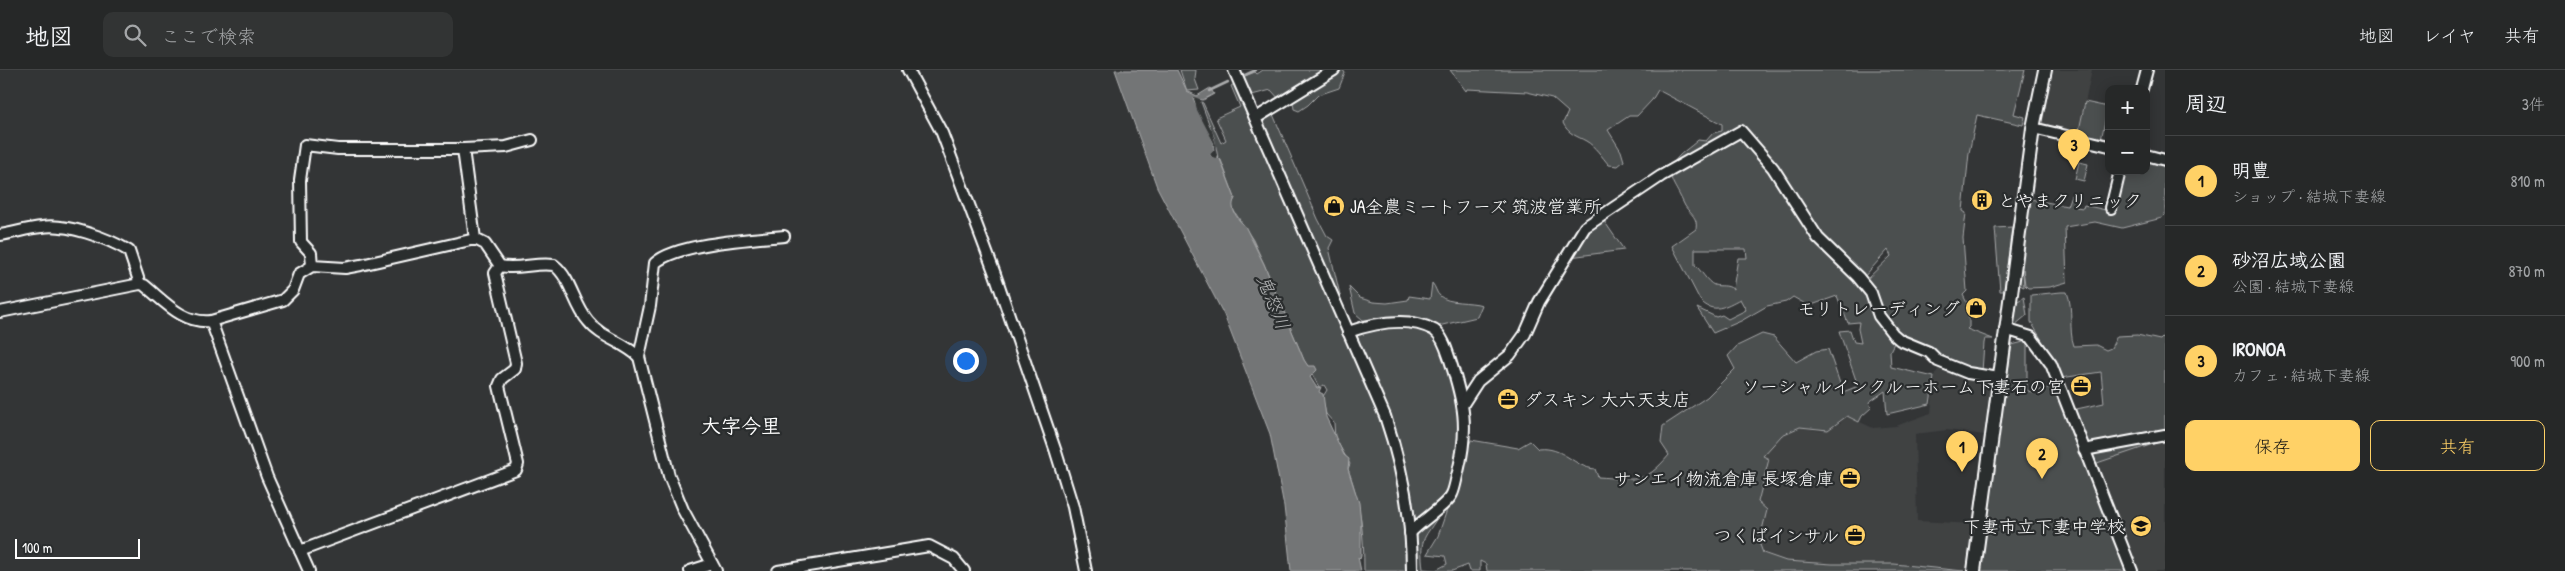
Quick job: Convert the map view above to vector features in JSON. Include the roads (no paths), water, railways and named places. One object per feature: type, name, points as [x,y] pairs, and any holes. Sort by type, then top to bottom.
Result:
[{"type":"main road","points":[[1974,571],[2033,128],[2045,70]]},
{"type":"street","points":[[908,70],[942,133],[995,274],[1062,470],[1073,507],[1086,571]]},
{"type":"street","points":[[1234,70],[1393,440],[1404,488],[1410,533],[1412,570]]},
{"type":"street","points":[[1256,118],[1334,70]]},
{"type":"street","points":[[2143,85],[2147,70]]},
{"type":"street","points":[[2033,128],[2105,145]]},
{"type":"street","points":[[1463,404],[1478,381],[1510,355],[1525,334],[1539,302],[1585,227],[1661,176],[1741,131],[1773,168],[1818,238],[1858,276],[1871,292],[1879,316],[1892,334],[1900,340],[1929,352],[1938,361],[1968,373],[1999,378]]},
{"type":"street","points":[[312,266],[311,253],[301,242],[300,180],[305,144],[338,148],[464,149],[506,147],[532,140]]},
{"type":"street","points":[[464,149],[475,238]]},
{"type":"street","points":[[2150,156],[2165,160]]},
{"type":"street","points":[[2111,208],[2119,175]]},
{"type":"street","points":[[0,236],[50,226],[93,235],[129,251],[140,284]]},
{"type":"street","points":[[690,571],[714,567],[683,510],[669,476],[639,357],[650,306],[655,263],[662,257],[712,244],[784,236]]},
{"type":"street","points":[[0,312],[140,284],[144,285],[184,317],[201,322],[211,321],[283,300],[293,290],[299,274],[312,266],[345,268],[475,238],[486,244],[500,266],[513,268],[538,264],[554,265],[563,274],[588,322],[601,333],[631,349],[639,357]]},
{"type":"street","points":[[300,551],[516,470],[518,464],[499,386],[502,378],[515,369],[516,362],[495,273],[500,266]]},
{"type":"street","points":[[211,321],[245,421],[267,477],[309,571]]},
{"type":"street","points":[[1348,332],[1370,324],[1420,325],[1436,331],[1445,345],[1463,404],[1466,434],[1452,496],[1443,506],[1421,521],[1410,533]]},
{"type":"street","points":[[2005,329],[2030,337],[2051,364],[2132,571]]},
{"type":"street","points":[[2084,450],[2165,436]]},
{"type":"street","points":[[778,571],[929,546],[954,559],[964,571]]},
{"type":"water","name":"鬼怒川","points":[[1115,70],[1177,70],[1187,91],[1197,96],[1210,88],[1214,94],[1203,100],[1193,98],[1214,143],[1214,150],[1210,154],[1212,157],[1217,156],[1220,159],[1235,198],[1233,209],[1245,226],[1264,264],[1304,360],[1308,366],[1315,366],[1317,370],[1310,377],[1317,388],[1321,387],[1319,392],[1323,394],[1326,417],[1344,455],[1349,459],[1348,469],[1359,503],[1361,556],[1360,559],[1358,557],[1361,571],[1291,571],[1284,506],[1270,434],[1224,315],[1157,187]]},
{"type":"waterway","points":[[1245,75],[1256,70]]},
{"type":"waterway","points":[[1209,91],[1228,82]]},
{"type":"place","name":"IRONOA","points":[[2074,170]]},
{"type":"place","name":"とやまクリニック","points":[[1982,200]]},
{"type":"place","name":"JA全農ミートフーズ 筑波営業所","points":[[1334,206]]},
{"type":"place","name":"モリトレーディング","points":[[1976,308]]},
{"type":"place","name":"ソーシャルインクルーホーム下妻石の宮","points":[[2081,386]]},
{"type":"place","name":"ダスキン 大六天支店","points":[[1508,399]]},
{"type":"place","name":"明豊","points":[[1962,472]]},
{"type":"place","name":"サンエイ物流倉庫 長塚倉庫","points":[[1850,478]]},
{"type":"place","name":"砂沼広域公園","points":[[2042,479]]},
{"type":"place","name":"下妻市立下妻中学校","points":[[2141,526]]},
{"type":"place","name":"つくばインサル","points":[[1855,535]]},
{"type":"district","name":"大字今里","points":[[741,425]]}]
